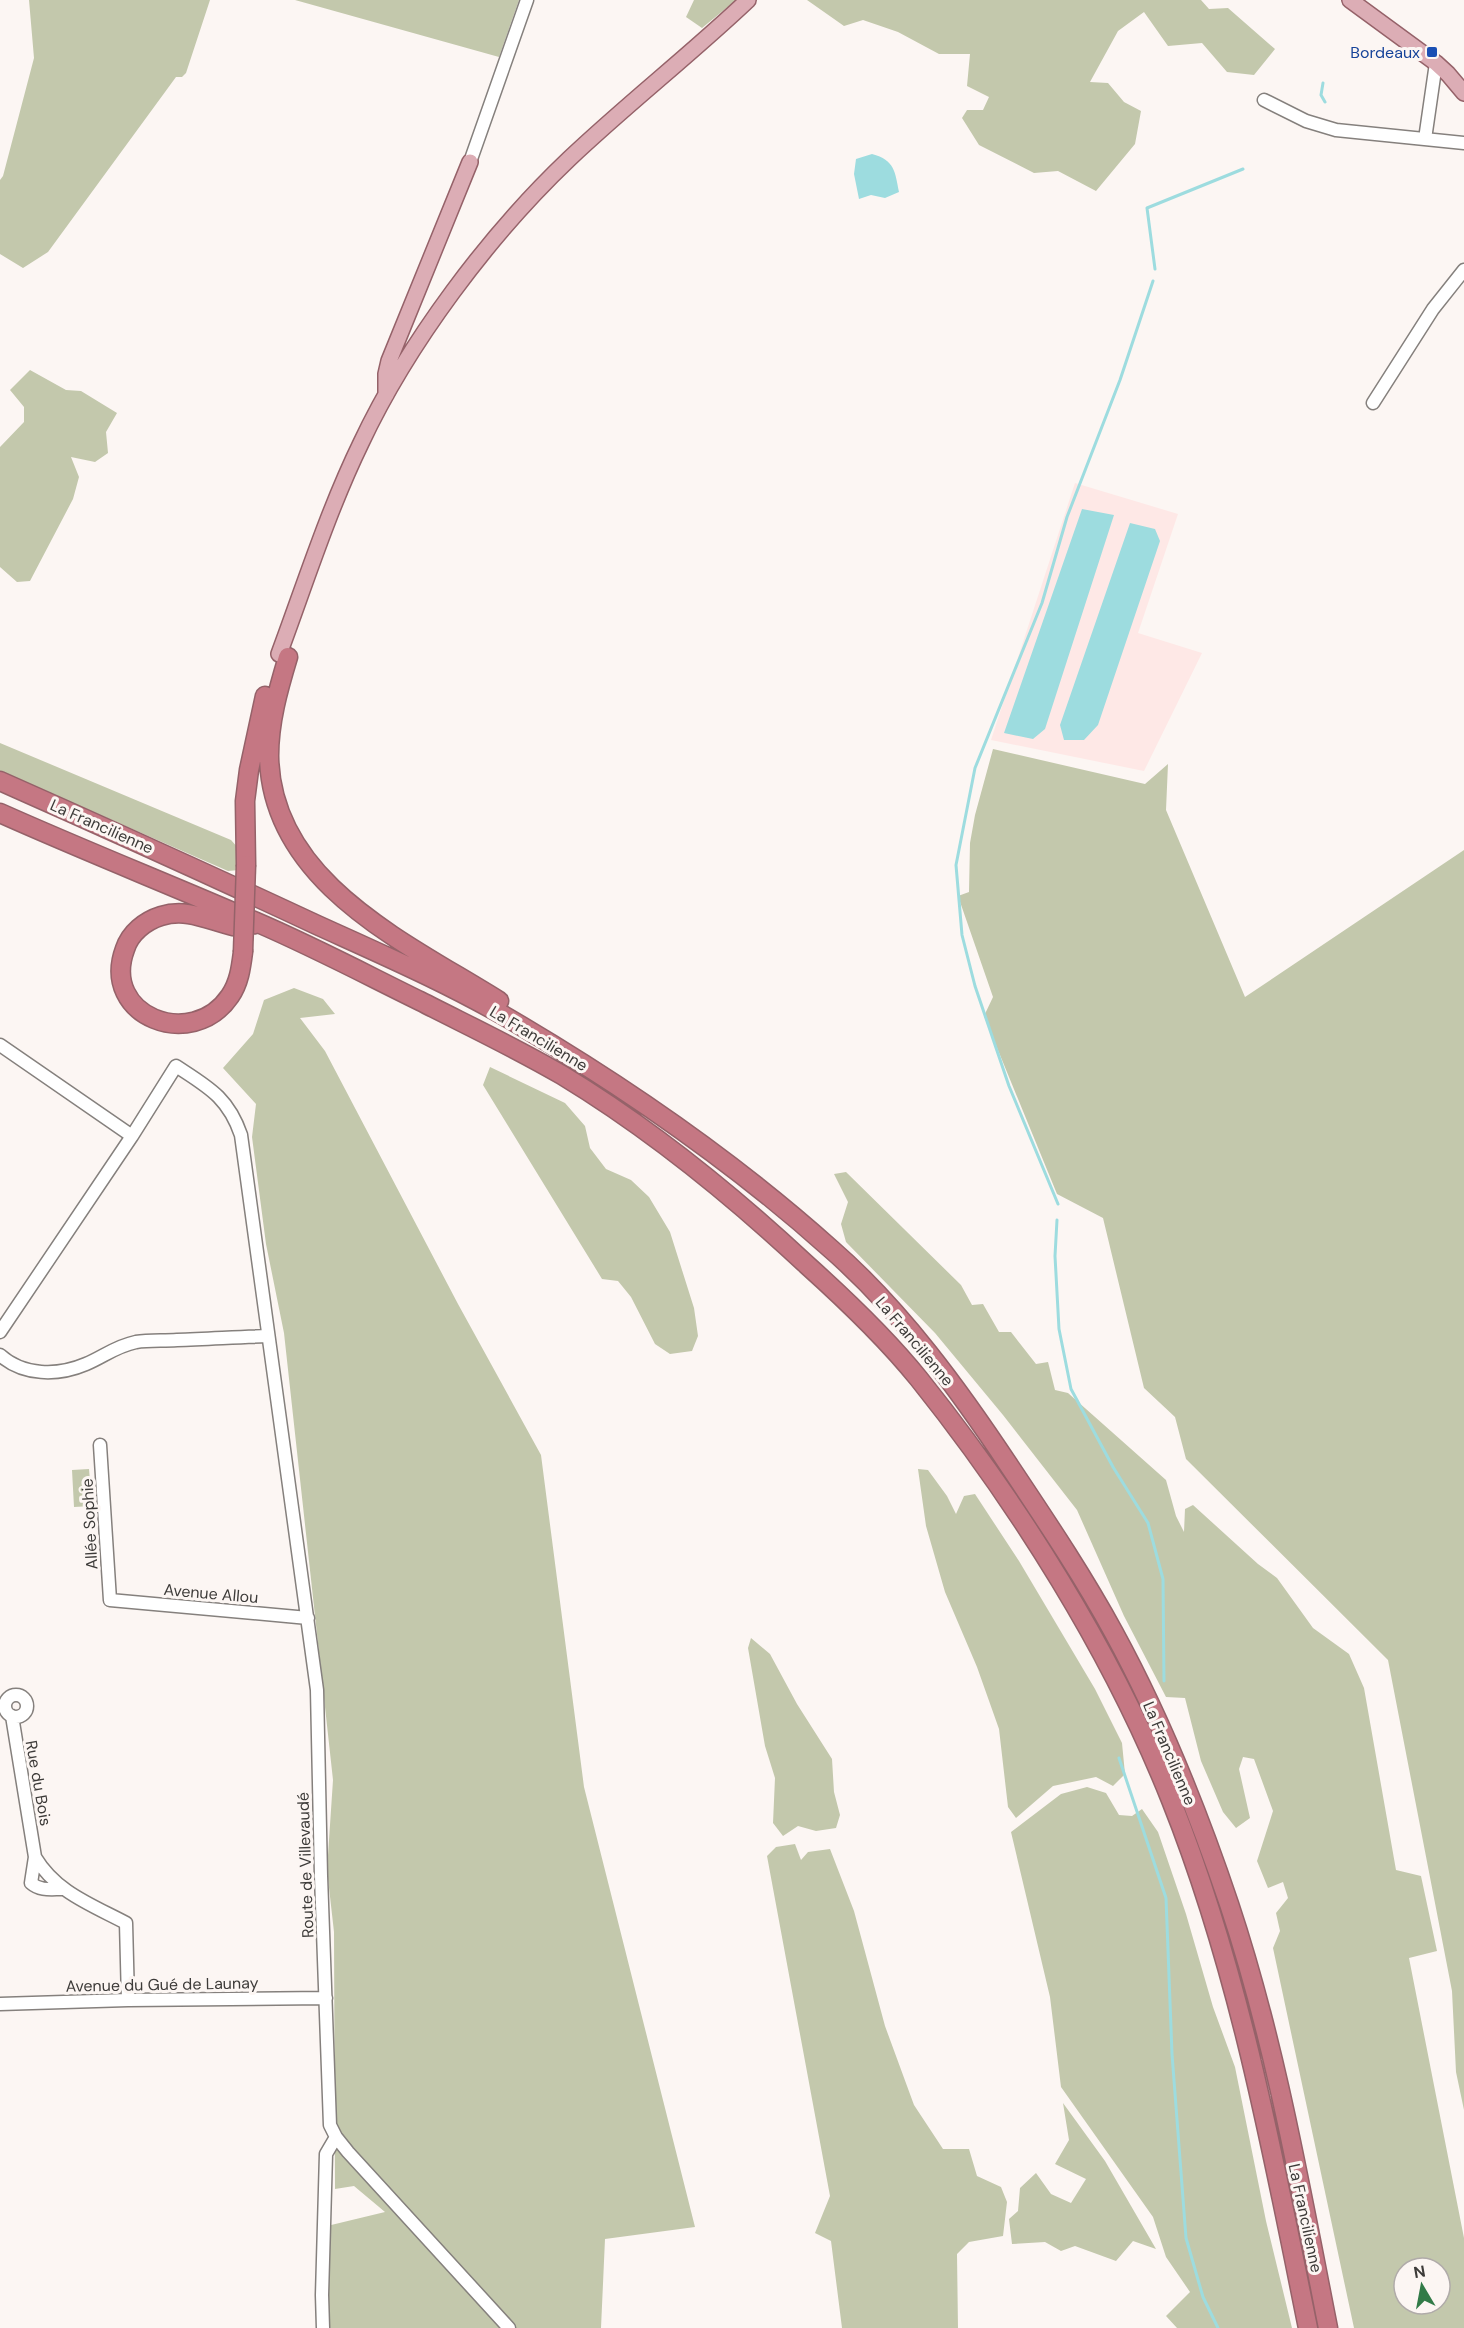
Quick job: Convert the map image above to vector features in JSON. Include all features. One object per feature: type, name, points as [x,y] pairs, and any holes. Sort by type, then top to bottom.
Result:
[{"type":"highway","points":[[260,924],[235,926],[187,913],[159,916],[147,922],[127,943],[122,957],[121,980],[130,999],[146,1016],[165,1023],[184,1024],[208,1015],[229,997],[240,974],[243,952],[246,865],[245,801],[249,770],[257,727],[284,656]]},
{"type":"highway","points":[[284,656],[270,728],[270,774],[280,818],[301,854],[316,874],[343,899],[377,925],[533,1022],[543,1039]]},
{"type":"highway","name":"La Francilienne","points":[[0,781],[178,860],[423,974],[543,1039],[664,1117],[725,1162],[834,1251],[907,1326],[972,1410],[1043,1517],[1100,1610],[1141,1685],[1189,1793],[1230,1908],[1263,2022],[1328,2328]]},
{"type":"highway","name":"La Francilienne","points":[[0,813],[260,924],[481,1031],[561,1074],[638,1125],[696,1168],[772,1232],[844,1298],[917,1377],[1021,1520],[1083,1618],[1144,1738],[1171,1799],[1211,1913],[1243,2027],[1308,2328]]},
{"type":"main road","points":[[284,656],[326,528],[356,454],[386,394],[419,339],[515,217],[568,160],[748,0]]},
{"type":"main road","points":[[730,17],[754,0]]},
{"type":"main road","points":[[1350,0],[1436,63],[1449,74],[1464,93]]},
{"type":"main road","points":[[386,394],[386,374],[389,361],[470,162]]},
{"type":"main road","points":[[284,656],[367,450],[446,302]]},
{"type":"street","points":[[470,162],[527,0]]},
{"type":"street","points":[[1425,139],[1436,63]]},
{"type":"street","points":[[1264,100],[1306,121],[1336,130],[1464,143]]},
{"type":"street","points":[[1373,403],[1433,309],[1464,270]]},
{"type":"street","points":[[0,1332],[132,1136],[1,1047]]},
{"type":"street","name":"Route de Villevaudé","points":[[132,1136],[176,1066],[211,1088],[225,1102],[242,1135],[317,1690],[330,2125],[336,2138],[508,2328]]},
{"type":"street","points":[[0,1355],[17,1366],[32,1371],[50,1372],[70,1370],[87,1364],[104,1353],[137,1342],[268,1336]]},
{"type":"street","name":"Allée Sophie","points":[[100,1445],[110,1600]]},
{"type":"street","name":"Avenue Allou","points":[[110,1600],[308,1618]]},
{"type":"street","name":"Rue du Bois","points":[[12,1716],[35,1857],[31,1883],[44,1889],[62,1889],[126,1923],[128,2000]]},
{"type":"street","name":"Avenue du Gué de Launay","points":[[0,2004],[326,1998]]},
{"type":"street","points":[[324,2328],[322,2295],[326,2154],[336,2138]]},
{"type":"shaded area","points":[[1075,483],[1178,514],[1138,633],[1202,653],[1144,771],[991,740]]},
{"type":"green space","points":[[29,0],[210,0],[186,73],[182,77],[176,77],[48,252],[23,268],[0,254],[0,180],[3,176],[34,58]]},
{"type":"green space","points":[[295,0],[519,0],[499,57]]},
{"type":"green space","points":[[694,0],[736,0],[702,28],[686,17]]},
{"type":"green space","points":[[807,0],[1201,0],[1209,9],[1228,8],[1275,49],[1254,75],[1227,72],[1202,43],[1168,46],[1144,12],[1118,31],[1090,82],[1108,83],[1124,102],[1141,111],[1135,144],[1096,191],[1058,171],[1034,173],[979,145],[962,118],[967,110],[983,110],[989,97],[967,86],[970,54],[939,54],[898,32],[863,20],[844,26]]},
{"type":"green space","points":[[30,370],[66,390],[81,391],[117,413],[106,432],[108,453],[95,462],[71,457],[79,477],[73,499],[30,581],[17,582],[0,567],[0,447],[24,422],[24,407],[10,390]]},
{"type":"green space","points":[[0,743],[231,840],[239,849],[239,870],[228,871],[0,771]]},
{"type":"green space","points":[[993,749],[1145,784],[1168,764],[1166,810],[1245,997],[1464,850],[1464,2110],[1456,2072],[1452,1991],[1388,1660],[1186,1459],[1175,1417],[1144,1388],[1103,1218],[1057,1194],[984,1016],[993,997],[958,896],[969,892],[970,843]]},
{"type":"green space","points":[[294,988],[323,999],[335,1014],[300,1018],[325,1051],[458,1304],[541,1455],[584,1787],[695,2227],[605,2239],[601,2328],[328,2328],[327,2226],[385,2212],[354,2186],[335,2189],[334,1932],[327,1870],[333,1780],[284,1333],[266,1244],[252,1137],[256,1104],[223,1068],[253,1034],[264,1000]]},
{"type":"green space","points":[[490,1067],[565,1103],[585,1126],[590,1148],[606,1169],[631,1180],[649,1197],[670,1232],[694,1308],[698,1336],[692,1351],[670,1354],[655,1344],[631,1297],[618,1281],[602,1279],[483,1085]]},
{"type":"green space","points":[[846,1172],[961,1285],[972,1305],[983,1304],[999,1332],[1011,1332],[1036,1364],[1048,1362],[1055,1390],[1068,1393],[1166,1480],[1176,1516],[1184,1532],[1185,1509],[1193,1505],[1258,1564],[1277,1578],[1313,1628],[1349,1654],[1364,1688],[1396,1870],[1421,1876],[1437,1951],[1409,1958],[1464,2238],[1464,2328],[1354,2328],[1273,1948],[1280,1931],[1276,1913],[1288,1898],[1283,1882],[1268,1888],[1257,1861],[1273,1811],[1254,1759],[1243,1757],[1239,1769],[1250,1818],[1236,1828],[1223,1812],[1201,1761],[1185,1698],[1166,1697],[1124,1616],[1077,1510],[935,1333],[846,1242],[841,1224],[848,1202],[834,1174]]},
{"type":"green space","points":[[89,1469],[92,1506],[74,1507],[72,1470]]},
{"type":"green space","points":[[918,1469],[928,1470],[947,1496],[956,1514],[964,1496],[975,1494],[1019,1561],[1095,1689],[1122,1743],[1125,1774],[1113,1786],[1096,1777],[1053,1786],[1016,1818],[1008,1807],[999,1729],[977,1667],[945,1592],[926,1526]]},
{"type":"green space","points":[[751,1638],[770,1654],[797,1704],[832,1759],[834,1792],[840,1815],[836,1828],[816,1831],[798,1826],[783,1836],[773,1823],[775,1778],[765,1746],[748,1648]]},
{"type":"green space","points":[[1087,1787],[1106,1793],[1119,1815],[1132,1816],[1142,1809],[1158,1832],[1186,1914],[1213,2007],[1235,2067],[1266,2221],[1292,2328],[1177,2328],[1166,2316],[1190,2292],[1166,2257],[1153,2217],[1061,2087],[1050,1997],[1011,1832],[1061,1794]]},
{"type":"green space","points":[[795,1844],[801,1860],[808,1852],[830,1849],[854,1911],[885,2026],[914,2105],[943,2149],[969,2149],[977,2176],[1001,2187],[1007,2202],[1003,2236],[969,2242],[957,2254],[958,2328],[842,2328],[831,2241],[815,2233],[830,2196],[767,1856],[776,1847]]},
{"type":"green space","points":[[1063,2103],[1105,2161],[1156,2249],[1133,2241],[1116,2261],[1075,2246],[1061,2251],[1045,2242],[1012,2244],[1009,2219],[1018,2211],[1020,2188],[1036,2173],[1051,2194],[1071,2203],[1086,2179],[1055,2164],[1069,2140]]},
{"type":"water","points":[[872,154],[890,163],[895,173],[899,192],[885,198],[871,195],[859,199],[854,174],[856,159]]},
{"type":"water","points":[[1082,509],[1114,515],[1045,729],[1033,739],[1004,733]]},
{"type":"water","points":[[1130,523],[1155,529],[1160,541],[1098,725],[1084,740],[1064,740],[1060,725]]},
{"type":"waterway","points":[[1323,83],[1321,95],[1325,102]]},
{"type":"waterway","points":[[1155,269],[1147,208],[1243,169]]},
{"type":"waterway","points":[[1058,1204],[1009,1086],[975,986],[962,935],[956,865],[975,768],[1042,603],[1067,517],[1120,380],[1153,281]]},
{"type":"waterway","points":[[1057,1220],[1055,1256],[1059,1329],[1071,1389],[1113,1467],[1148,1523],[1163,1579],[1164,1681]]},
{"type":"waterway","points":[[1119,1758],[1166,1898],[1172,2054],[1186,2238],[1203,2297],[1218,2328]]},
{"type":"place","name":"Bordeaux","points":[[1432,52]]}]
